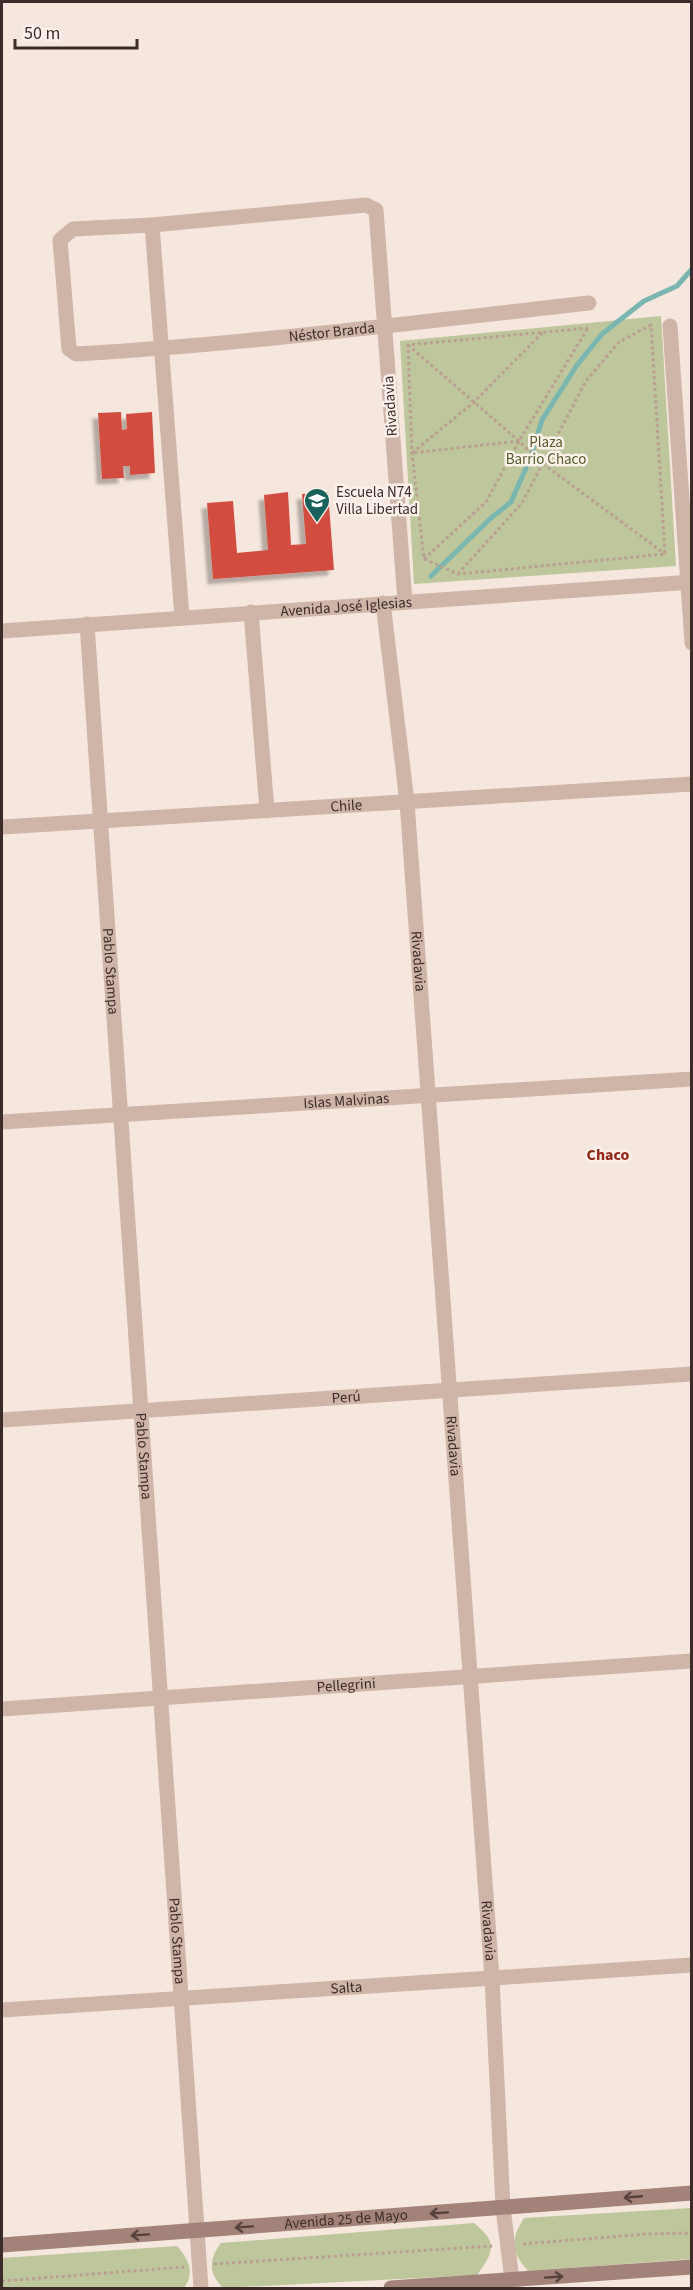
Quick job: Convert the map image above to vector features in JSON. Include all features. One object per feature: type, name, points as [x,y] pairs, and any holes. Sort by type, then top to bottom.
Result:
[{"type":"main road","name":"Avenida 25 de Mayo","points":[[2,2245],[692,2193]]},
{"type":"main road","points":[[391,2289],[512,2284],[692,2267]]},
{"type":"street","name":"Rivadavia","points":[[152,225],[366,205],[376,210],[405,602]]},
{"type":"street","points":[[152,225],[182,617]]},
{"type":"street","name":"Néstor Brarda","points":[[152,225],[73,229],[60,240],[69,349],[76,354],[160,349],[589,303]]},
{"type":"street","points":[[670,326],[690,583],[692,643]]},
{"type":"street","name":"Avenida José Iglesias","points":[[2,631],[690,583]]},
{"type":"street","name":"Rivadavia","points":[[383,603],[407,802],[492,1978],[503,2208],[512,2284]]},
{"type":"street","points":[[252,612],[267,810]]},
{"type":"street","name":"Pablo Stampa","points":[[87,624],[201,2289]]},
{"type":"street","name":"Chile","points":[[2,827],[692,784]]},
{"type":"street","name":"Islas Malvinas","points":[[2,1122],[692,1078]]},
{"type":"street","name":"Perú","points":[[2,1420],[692,1374]]},
{"type":"street","name":"Pellegrini","points":[[2,1709],[692,1661]]},
{"type":"street","name":"Salta","points":[[2,2010],[692,1965]]},
{"type":"path","points":[[458,574],[522,503],[586,381],[619,342],[651,325],[665,554]]},
{"type":"path","points":[[408,345],[588,328],[519,441],[486,502],[424,559]]},
{"type":"path","points":[[412,453],[474,402],[543,332]]},
{"type":"path","points":[[408,345],[519,441],[542,464],[665,554]]},
{"type":"path","points":[[408,345],[412,453],[424,559]]},
{"type":"path","points":[[412,453],[519,441]]},
{"type":"path","points":[[424,559],[458,574],[665,554]]},
{"type":"path","points":[[2,2281],[200,2265],[646,2234],[692,2233]]},
{"type":"green space","name":"Plaza Barrio Chaco","points":[[661,316],[676,566],[414,584],[400,341]]},
{"type":"green space","points":[[691,2208],[691,2259],[528,2271],[518,2258],[514,2246],[516,2233],[524,2218]]},
{"type":"green space","points":[[474,2223],[487,2236],[491,2248],[487,2260],[477,2275],[223,2288],[218,2283],[212,2267],[214,2255],[221,2243]]},
{"type":"green space","points":[[177,2246],[185,2256],[190,2271],[184,2288],[2,2288],[2,2258]]},
{"type":"building","points":[[121,412],[122,430],[127,429],[126,414],[152,412],[155,473],[130,475],[130,466],[123,466],[124,478],[102,479],[98,413]]},
{"type":"building","name":"Escuela N74 Villa Libertad","points":[[288,492],[291,545],[306,544],[302,494],[328,492],[334,570],[213,579],[207,503],[233,501],[237,553],[268,550],[264,495]]},
{"type":"waterway","points":[[431,576],[491,518],[511,502],[530,459],[542,420],[577,365],[602,334],[644,301],[677,286],[692,269]]},
{"type":"place","name":"Escuela N74 Villa Libertad","points":[[317,524]]},
{"type":"district","name":"Chaco","points":[[608,1154]]}]
